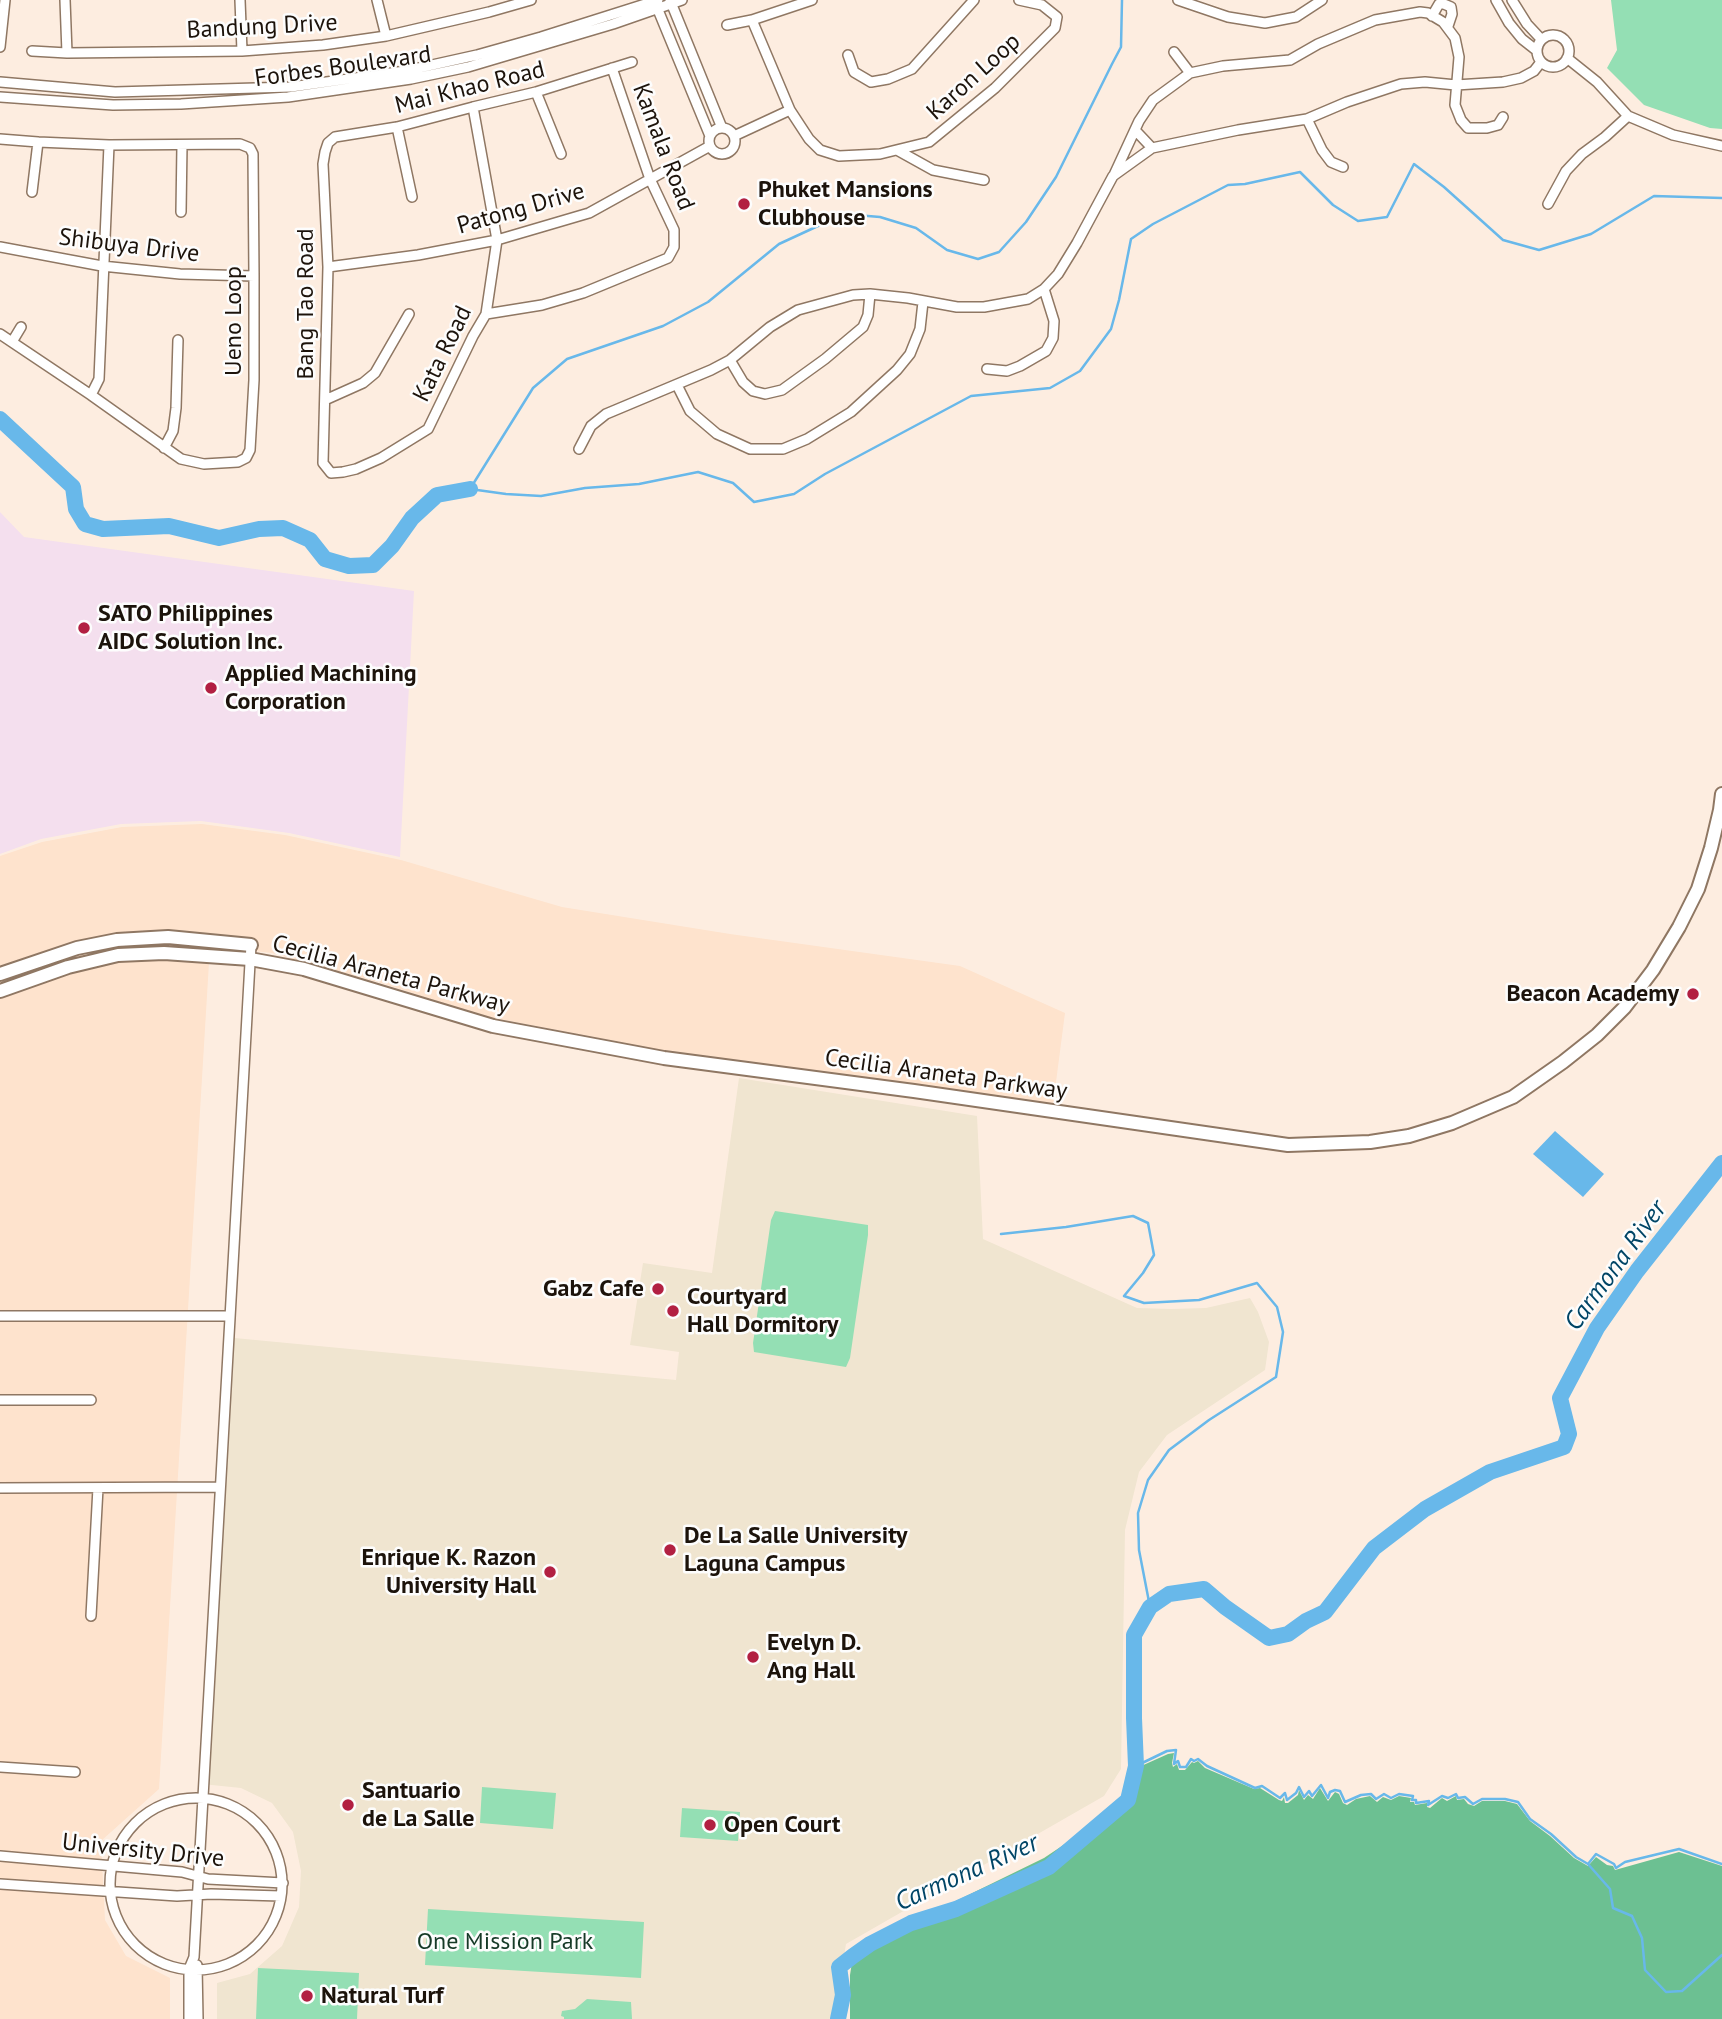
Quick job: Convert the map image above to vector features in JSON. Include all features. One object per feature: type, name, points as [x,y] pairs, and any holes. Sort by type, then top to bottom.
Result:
[{"type":"street","points":[[0,47],[5,0]]},
{"type":"street","points":[[65,0],[67,53]]},
{"type":"street","points":[[240,0],[242,51]]},
{"type":"street","points":[[377,0],[386,36]]},
{"type":"street","name":"Bandung Drive","points":[[32,51],[242,51],[323,45],[386,36],[531,0]]},
{"type":"street","name":"Forbes Boulevard","points":[[0,82],[115,92],[291,87],[405,71],[477,55],[657,4],[682,0]]},
{"type":"street","points":[[727,25],[752,20],[812,0]]},
{"type":"street","points":[[848,55],[854,72],[871,82],[888,79],[912,69],[974,0]]},
{"type":"street","name":"Karon Loop","points":[[752,20],[790,110],[809,139],[820,150],[839,156],[880,154],[929,142],[995,88],[1055,28],[1057,17],[1042,5],[1019,0]]},
{"type":"street","points":[[1178,0],[1228,18],[1265,23],[1296,17],[1322,0]]},
{"type":"street","points":[[1496,0],[1509,23],[1522,39],[1536,50],[1545,65],[1560,66],[1567,58],[1569,49],[1561,36],[1550,35],[1541,39],[1536,50]]},
{"type":"street","points":[[1512,0],[1527,24],[1541,39]]},
{"type":"street","points":[[671,2],[722,128]]},
{"type":"street","points":[[657,4],[710,141],[719,153],[727,153],[733,148],[734,136],[729,130],[722,128],[715,130],[710,141]]},
{"type":"street","name":"Forbes Boulevard","points":[[0,97],[113,105],[288,97],[411,79],[468,67],[561,40],[657,4]]},
{"type":"street","points":[[1432,16],[1439,4],[1451,8],[1448,26]]},
{"type":"street","points":[[579,449],[591,426],[606,414],[712,370],[798,310],[853,295],[870,294],[957,307],[984,307],[1028,299],[1044,289],[1058,274],[1113,176],[1139,121],[1153,100],[1190,73],[1223,66],[1290,60],[1318,44],[1376,20],[1420,12],[1448,26],[1455,38],[1460,57],[1455,105],[1461,120],[1468,128],[1487,128],[1498,125],[1503,117]]},
{"type":"street","points":[[1174,52],[1190,73]]},
{"type":"street","points":[[1567,58],[1597,82],[1628,116],[1672,135],[1722,146]]},
{"type":"street","name":"Mai Khao Road","points":[[335,137],[397,127],[536,92],[632,62]]},
{"type":"street","points":[[1113,176],[1152,148],[1307,119],[1401,84],[1503,82],[1521,78],[1534,71],[1541,62]]},
{"type":"street","name":"Kamala Road","points":[[486,314],[542,305],[573,296],[668,258],[674,247],[674,230],[650,179],[612,68]]},
{"type":"street","points":[[536,92],[561,154]]},
{"type":"street","name":"Kata Road","points":[[331,472],[356,469],[381,458],[428,429],[486,314],[497,240],[473,107]]},
{"type":"street","points":[[734,136],[790,110]]},
{"type":"street","points":[[1548,204],[1566,171],[1582,153],[1628,116]]},
{"type":"street","points":[[1307,119],[1322,150],[1331,162],[1343,167]]},
{"type":"street","points":[[397,127],[412,197]]},
{"type":"street","points":[[1135,130],[1152,148]]},
{"type":"street","name":"Bang Tao Road","points":[[331,472],[323,463],[328,267],[323,164],[328,143],[335,137]]},
{"type":"street","name":"Ueno Loop","points":[[0,139],[109,145],[240,144],[250,148],[253,154],[254,276],[252,441],[246,458],[219,464],[192,463],[181,459],[0,334]]},
{"type":"street","name":"Patong Drive","points":[[328,267],[418,255],[497,240],[589,213],[710,141]]},
{"type":"street","points":[[33,192],[37,142]]},
{"type":"street","points":[[91,395],[99,379],[109,145]]},
{"type":"street","points":[[181,212],[182,145]]},
{"type":"street","points":[[897,150],[933,170],[984,180]]},
{"type":"street","name":"Shibuya Drive","points":[[0,247],[102,266],[180,274],[254,276]]},
{"type":"street","points":[[987,369],[1007,371],[1046,351],[1053,338],[1054,321],[1044,289]]},
{"type":"street","points":[[730,359],[743,382],[752,391],[765,394],[782,390],[863,327],[870,294]]},
{"type":"street","points":[[677,385],[690,411],[717,434],[750,449],[783,449],[807,439],[851,412],[897,370],[910,354],[920,329],[923,302]]},
{"type":"street","points":[[325,400],[363,383],[374,373],[409,314]]},
{"type":"street","points":[[12,342],[22,327]]},
{"type":"street","points":[[164,448],[173,431],[176,408],[178,340]]},
{"type":"street","name":"Cecilia Araneta Parkway","points":[[0,991],[68,967],[118,955],[164,953],[250,959],[304,970],[493,1026],[702,1064],[914,1090],[1287,1145],[1370,1142],[1409,1136],[1452,1123],[1513,1097],[1597,1035],[1625,1007],[1653,970],[1679,927],[1698,889],[1711,848],[1722,793]]},
{"type":"street","name":"Cecilia Araneta Parkway","points":[[0,974],[78,948],[117,940],[168,937],[251,945]]},
{"type":"street","points":[[198,2019],[194,1957],[201,1798],[251,945]]},
{"type":"street","points":[[0,1316],[230,1316]]},
{"type":"street","points":[[0,1400],[91,1400]]},
{"type":"street","points":[[0,1488],[220,1487]]},
{"type":"street","points":[[91,1616],[98,1488]]},
{"type":"street","points":[[0,1767],[75,1772]]},
{"type":"street","points":[[184,1798],[201,1798],[224,1802],[243,1811],[259,1825],[272,1842],[280,1862],[282,1896],[276,1916],[266,1934],[252,1949],[235,1960],[216,1967],[194,1969],[171,1966],[155,1959],[129,1938],[113,1908],[110,1891],[111,1864],[124,1836],[145,1814],[163,1804],[184,1798]]},
{"type":"street","name":"University Drive","points":[[0,1856],[111,1864],[182,1872],[208,1879],[282,1883]]},
{"type":"street","name":"University Drive","points":[[0,1884],[177,1896],[282,1896]]},
{"type":"street","points":[[189,2019],[194,1969]]},
{"type":"shaded area","points":[[0,512],[24,537],[414,591],[400,857],[289,833],[201,821],[121,824],[41,839],[0,854]]},
{"type":"shaded area","points":[[202,824],[285,835],[401,860],[562,907],[960,966],[1065,1013],[1053,1105],[712,1060],[483,1016],[378,982],[272,953],[210,946],[159,1789],[101,1841],[105,1920],[126,1956],[170,1978],[170,2019],[0,2019],[0,856],[42,842],[122,827]]},
{"type":"shaded area","name":"De La Salle University Laguna Campus","points":[[739,1078],[977,1116],[983,1239],[1137,1308],[1206,1308],[1250,1298],[1258,1312],[1269,1342],[1265,1370],[1167,1435],[1139,1472],[1125,1530],[1121,1769],[1104,1796],[846,1944],[834,2019],[217,2019],[217,1983],[250,1974],[282,1946],[299,1907],[301,1871],[293,1832],[272,1803],[241,1788],[202,1784],[220,1487],[224,1337],[676,1380],[679,1352],[630,1345],[643,1263],[712,1273]]},
{"type":"green space","points":[[1611,0],[1722,0],[1722,129],[1710,128],[1644,105],[1607,68],[1617,50]]},
{"type":"green space","points":[[775,1211],[868,1225],[850,1358],[846,1367],[754,1352],[753,1343],[771,1220]]},
{"type":"green space","points":[[1174,1753],[1173,1767],[1177,1764],[1179,1770],[1185,1770],[1192,1762],[1198,1761],[1205,1768],[1254,1789],[1260,1788],[1279,1800],[1282,1801],[1284,1797],[1285,1803],[1298,1795],[1299,1790],[1304,1800],[1308,1795],[1313,1799],[1320,1788],[1328,1801],[1335,1792],[1347,1805],[1356,1799],[1370,1796],[1377,1802],[1383,1797],[1391,1800],[1399,1796],[1411,1798],[1410,1802],[1415,1805],[1427,1803],[1430,1808],[1442,1798],[1447,1801],[1456,1796],[1457,1800],[1464,1799],[1474,1806],[1482,1801],[1517,1804],[1530,1821],[1574,1858],[1588,1866],[1596,1857],[1613,1866],[1615,1870],[1679,1852],[1722,1866],[1722,2019],[850,2019],[853,1956],[911,1923],[1044,1858],[1129,1801],[1139,1767]]},
{"type":"green space","points":[[482,1787],[556,1793],[553,1829],[480,1823]]},
{"type":"green space","name":"Open Court","points":[[682,1808],[740,1812],[738,1841],[680,1837]]},
{"type":"green space","name":"One Mission Park","points":[[428,1909],[644,1922],[641,1978],[425,1965]]},
{"type":"green space","name":"Natural Turf","points":[[258,1968],[359,1973],[357,2019],[256,2019]]},
{"type":"green space","points":[[587,1999],[631,2002],[632,2019],[564,2019],[561,2016],[562,2011],[575,2009]]},
{"type":"water","points":[[1555,1131],[1604,1174],[1583,1197],[1533,1154]]},
{"type":"waterway","points":[[1122,0],[1121,47],[1056,177],[1026,222],[999,252],[978,259],[947,250],[916,228],[880,217],[844,214],[779,244],[708,302],[663,326],[567,359],[533,388],[470,489],[541,496],[585,488],[639,484],[698,472],[733,483],[754,502],[794,494],[825,474],[971,396],[1050,388],[1080,371],[1111,329],[1131,239],[1153,224],[1228,185],[1300,172],[1333,205],[1358,221],[1387,217],[1414,164],[1503,240],[1539,250],[1591,234],[1654,196],[1722,198]]},
{"type":"waterway","points":[[0,419],[73,487],[76,509],[85,524],[103,529],[169,526],[219,538],[259,529],[283,528],[310,540],[325,559],[349,566],[373,565],[392,546],[412,518],[437,495],[470,489]]},
{"type":"waterway","name":"Carmona River","points":[[838,2019],[843,1995],[839,1967],[853,1956],[911,1923],[956,1909],[1049,1867],[1128,1800],[1136,1766],[1134,1635],[1150,1607],[1169,1594],[1204,1589],[1269,1638],[1288,1634],[1325,1612],[1374,1548],[1425,1509],[1490,1472],[1564,1447],[1569,1434],[1560,1398],[1597,1328],[1637,1271],[1722,1163]]},
{"type":"waterway","points":[[1001,1234],[1133,1216],[1148,1223],[1154,1255],[1124,1296],[1144,1303],[1199,1300],[1257,1283],[1277,1307],[1283,1332],[1276,1377],[1209,1420],[1169,1450],[1148,1480],[1138,1513],[1139,1550],[1150,1607]]},
{"type":"waterway","points":[[1136,1766],[1167,1751],[1176,1750],[1174,1764],[1178,1761],[1180,1767],[1186,1767],[1191,1759],[1198,1759],[1207,1766],[1255,1788],[1262,1786],[1280,1798],[1285,1793],[1287,1800],[1299,1787],[1304,1797],[1309,1791],[1312,1796],[1321,1785],[1328,1798],[1330,1792],[1340,1791],[1345,1802],[1371,1794],[1376,1799],[1384,1794],[1391,1798],[1399,1794],[1413,1796],[1412,1800],[1416,1800],[1416,1803],[1429,1801],[1428,1805],[1442,1796],[1448,1798],[1456,1794],[1458,1798],[1465,1797],[1473,1804],[1482,1799],[1518,1802],[1530,1819],[1588,1864],[1610,1889],[1613,1908],[1632,1916],[1642,1938],[1645,1970],[1666,1992],[1682,1991],[1722,1955]]},
{"type":"waterway","points":[[1588,1864],[1596,1854],[1614,1864],[1616,1868],[1625,1862],[1679,1849],[1722,1864]]},
{"type":"place","name":"Phuket Mansions Clubhouse","points":[[744,204]]},
{"type":"place","name":"SATO Philippines AIDC Solution Inc.","points":[[84,628]]},
{"type":"place","name":"Applied Machining Corporation","points":[[211,688]]},
{"type":"place","name":"Beacon Academy","points":[[1693,994]]},
{"type":"place","name":"Gabz Cafe","points":[[658,1289]]},
{"type":"place","name":"Courtyard Hall Dormitory","points":[[673,1311]]},
{"type":"place","name":"De La Salle University Laguna Campus","points":[[670,1550]]},
{"type":"place","name":"Enrique K. Razon University Hall","points":[[550,1572]]},
{"type":"place","name":"Evelyn D. Ang Hall","points":[[753,1657]]},
{"type":"place","name":"Santuario de La Salle","points":[[348,1805]]},
{"type":"place","name":"Open Court","points":[[710,1825]]},
{"type":"place","name":"Natural Turf","points":[[307,1996]]}]
